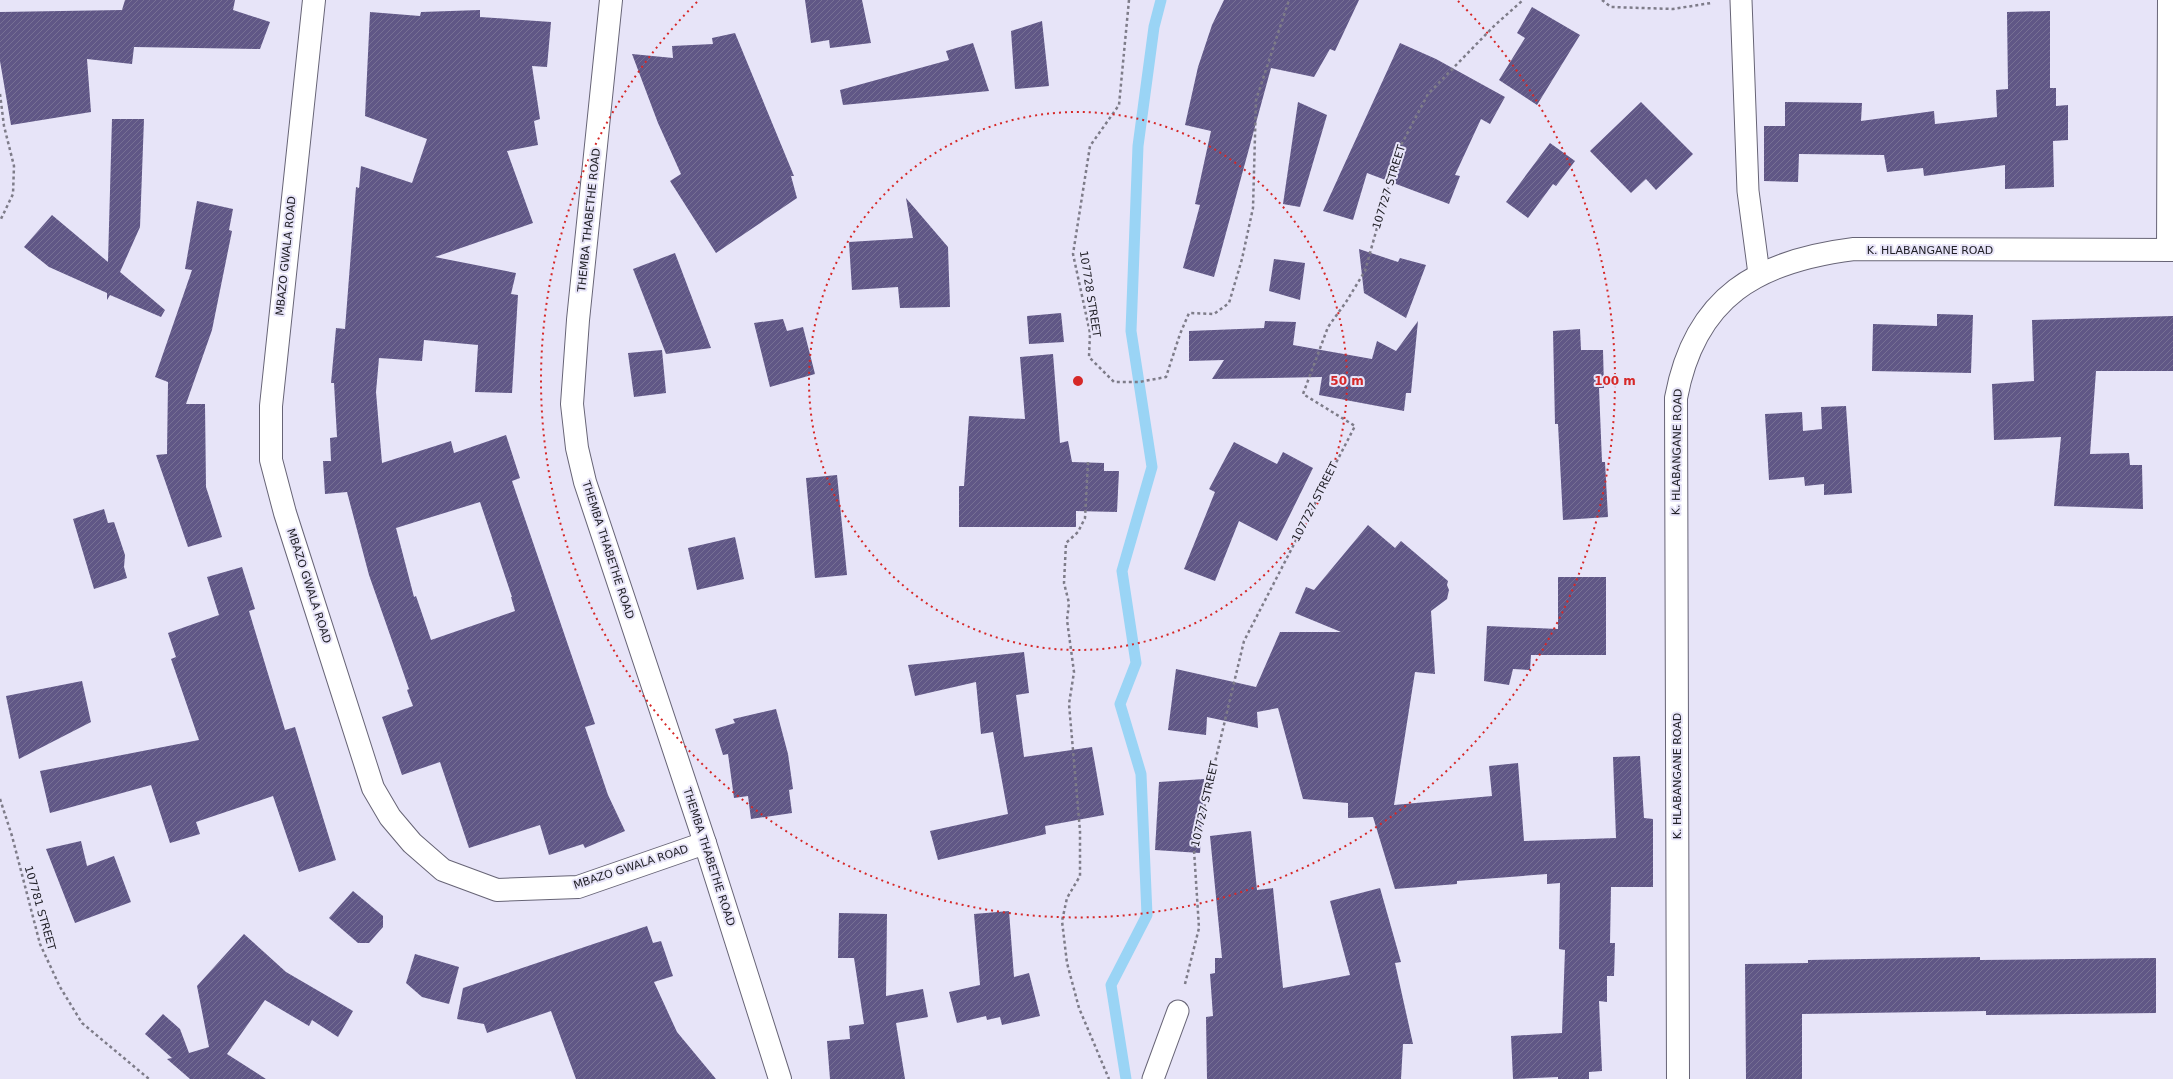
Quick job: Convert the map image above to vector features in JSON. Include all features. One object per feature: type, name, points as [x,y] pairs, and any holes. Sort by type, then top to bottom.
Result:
[{"type":"street","name":"MBAZO GWALA ROAD","points":[[314,0],[271,406],[271,460],[285,513],[373,788],[390,817],[412,843],[443,870],[497,890],[578,887],[705,843]]},
{"type":"street","name":"THEMBA THABETHE ROAD","points":[[611,0],[578,320],[572,404],[576,448],[585,482],[705,843],[780,1079]]},
{"type":"street","points":[[2169,0],[2171,250]]},
{"type":"street","name":"K. HLABANGANE ROAD","points":[[1678,1079],[1676,398],[1687,355],[1698,334],[1730,293],[1759,274],[1787,262],[1824,253],[1854,249],[2171,250]]},
{"type":"lane","points":[[1741,0],[1748,191],[1759,274]]},
{"type":"lane","points":[[1153,1079],[1178,1011]]},
{"type":"path","name":"107728 STREET","points":[[1129,0],[1119,104],[1090,146],[1073,254],[1090,333],[1089,357],[1114,382],[1139,382],[1166,377],[1180,334],[1189,313],[1214,314],[1228,303],[1242,259],[1254,208],[1256,100],[1289,0]]},
{"type":"path","name":"107727 STREET","points":[[1178,1011],[1199,928],[1194,850],[1244,641],[1355,426],[1303,394],[1328,327],[1346,302],[1365,270],[1399,149],[1428,94],[1495,26],[1523,0]]},
{"type":"path","points":[[1602,0],[1611,7],[1673,10],[1719,1]]},
{"type":"path","points":[[0,94],[4,126],[14,166],[13,194],[0,221]]},
{"type":"path","points":[[1088,462],[1085,518],[1078,532],[1066,543],[1064,573],[1064,583],[1069,603],[1068,620],[1074,672],[1069,704],[1080,831],[1080,876],[1067,898],[1062,921],[1066,963],[1079,1008],[1109,1079]]},
{"type":"path","name":"107781 STREET","points":[[0,799],[40,944],[60,987],[82,1023],[149,1079]]},
{"type":"building","points":[[125,0],[235,0],[233,10],[270,22],[260,49],[134,47],[132,64],[87,59],[91,112],[11,125],[0,61],[0,12],[122,10]]},
{"type":"building","points":[[805,0],[862,0],[871,43],[830,48],[829,40],[811,43]]},
{"type":"building","points":[[1224,0],[1359,0],[1335,51],[1330,49],[1314,77],[1271,68],[1214,277],[1183,268],[1200,205],[1195,204],[1211,131],[1185,125],[1198,67],[1212,25]]},
{"type":"building","points":[[1532,7],[1580,35],[1537,105],[1499,80],[1525,38],[1517,33]]},
{"type":"building","points":[[480,10],[480,17],[551,22],[547,67],[532,66],[540,119],[534,121],[538,145],[507,151],[533,223],[435,257],[516,273],[511,294],[518,295],[512,393],[475,392],[478,345],[424,340],[422,361],[379,358],[376,392],[382,463],[451,441],[454,453],[506,435],[520,478],[512,481],[595,724],[585,727],[608,795],[625,831],[585,848],[583,844],[549,855],[540,825],[469,848],[440,762],[402,775],[382,717],[413,706],[407,690],[409,689],[369,575],[347,492],[325,494],[323,461],[331,461],[330,438],[337,437],[334,383],[331,383],[336,328],[345,329],[356,187],[359,188],[361,166],[412,183],[427,139],[365,116],[370,12],[420,16],[421,12]],"holes":[[[480,502],[512,597],[515,611],[431,640],[416,596],[414,597],[396,528]]]},
{"type":"building","points":[[2050,11],[2050,88],[2056,88],[2056,106],[2068,105],[2068,140],[2053,141],[2054,187],[2005,189],[2005,165],[1924,176],[1923,168],[1887,172],[1884,155],[1799,154],[1798,182],[1764,181],[1764,126],[1785,126],[1785,102],[1862,103],[1861,121],[1934,111],[1935,124],[1997,117],[1996,90],[2008,89],[2007,12]]},
{"type":"building","points":[[1042,21],[1049,86],[1015,89],[1011,31]]},
{"type":"building","points":[[735,33],[794,176],[791,176],[797,198],[716,253],[670,181],[681,174],[658,123],[632,54],[673,58],[672,46],[713,44],[712,38]]},
{"type":"building","points":[[973,43],[989,91],[843,105],[840,90],[949,60],[946,51]]},
{"type":"building","points":[[1400,43],[1436,59],[1505,97],[1490,124],[1481,119],[1455,175],[1460,176],[1449,204],[1367,173],[1353,220],[1323,211]]},
{"type":"building","points":[[1298,102],[1327,115],[1300,207],[1283,204]]},
{"type":"building","points":[[1641,102],[1693,154],[1656,190],[1646,179],[1631,193],[1590,151]]},
{"type":"building","points":[[112,119],[144,119],[140,227],[120,272],[165,310],[161,317],[110,295],[107,300],[107,293],[49,267],[24,247],[52,215],[108,262]]},
{"type":"building","points":[[1550,143],[1575,161],[1556,186],[1553,184],[1528,218],[1506,202]]},
{"type":"building","points":[[906,198],[948,247],[950,307],[900,308],[898,287],[852,290],[849,242],[913,238]]},
{"type":"building","points":[[197,201],[233,209],[229,230],[232,231],[212,330],[186,404],[205,404],[206,487],[222,537],[188,547],[156,455],[167,454],[168,382],[155,377],[192,270],[185,269]]},
{"type":"building","points":[[1359,249],[1398,262],[1400,258],[1426,265],[1406,318],[1364,293]]},
{"type":"building","points":[[675,253],[711,348],[666,354],[633,269]]},
{"type":"building","points":[[1274,259],[1305,263],[1300,300],[1269,291]]},
{"type":"building","points":[[1061,313],[1064,342],[1029,344],[1027,316]]},
{"type":"building","points":[[1937,314],[1973,315],[1971,373],[1872,371],[1873,324],[1937,326]]},
{"type":"building","points":[[2173,316],[2173,371],[2096,371],[2090,454],[2129,453],[2130,465],[2142,465],[2143,509],[2054,506],[2061,437],[1994,440],[1992,384],[2034,381],[2032,320]]},
{"type":"building","points":[[783,319],[787,331],[803,327],[815,374],[770,387],[754,323]]},
{"type":"building","points":[[1265,321],[1296,322],[1293,345],[1372,359],[1377,341],[1396,351],[1418,321],[1411,393],[1406,393],[1404,411],[1319,395],[1322,377],[1212,379],[1224,360],[1189,361],[1189,331],[1264,328]]},
{"type":"building","points":[[1580,329],[1581,350],[1603,350],[1604,388],[1599,388],[1602,462],[1605,462],[1608,517],[1563,520],[1558,424],[1555,424],[1553,331]]},
{"type":"building","points":[[662,350],[666,393],[634,397],[628,353]]},
{"type":"building","points":[[1053,354],[1060,443],[1068,441],[1072,462],[1104,463],[1104,471],[1119,471],[1117,512],[1076,511],[1076,527],[959,527],[959,486],[964,486],[969,416],[1025,419],[1020,357]]},
{"type":"building","points":[[1846,406],[1852,493],[1824,495],[1824,484],[1805,486],[1804,477],[1769,480],[1765,414],[1802,412],[1803,431],[1822,429],[1821,407]]},
{"type":"building","points":[[1234,442],[1277,464],[1283,452],[1313,468],[1277,541],[1239,521],[1215,581],[1184,569],[1215,492],[1209,489]]},
{"type":"building","points":[[837,475],[847,575],[815,578],[806,478]]},
{"type":"building","points":[[104,509],[108,523],[114,522],[125,555],[124,567],[127,578],[94,589],[73,519]]},
{"type":"building","points":[[1368,525],[1395,548],[1401,541],[1448,581],[1447,585],[1449,590],[1447,599],[1431,611],[1435,674],[1415,672],[1394,805],[1492,796],[1489,766],[1518,763],[1524,841],[1616,838],[1613,757],[1640,756],[1644,818],[1653,819],[1653,887],[1611,887],[1610,943],[1615,943],[1614,976],[1607,976],[1607,1002],[1599,1001],[1602,1071],[1589,1072],[1589,1079],[1558,1079],[1558,1077],[1513,1079],[1511,1036],[1562,1033],[1565,950],[1559,949],[1560,883],[1547,884],[1547,874],[1457,881],[1457,884],[1395,889],[1373,817],[1348,818],[1348,803],[1303,799],[1278,708],[1257,712],[1258,728],[1207,717],[1206,735],[1168,730],[1176,669],[1256,687],[1280,632],[1341,632],[1295,613],[1306,587],[1314,590]]},
{"type":"building","points":[[735,537],[744,579],[697,590],[688,548]]},
{"type":"building","points":[[242,567],[255,609],[249,611],[285,730],[295,727],[336,860],[299,872],[273,796],[196,822],[200,834],[170,843],[151,785],[50,813],[40,771],[199,740],[171,659],[176,657],[168,633],[219,615],[207,577]]},
{"type":"building","points":[[1558,577],[1606,577],[1606,655],[1531,655],[1530,670],[1513,669],[1509,685],[1484,681],[1487,626],[1558,629]]},
{"type":"building","points":[[1024,652],[1029,693],[1016,695],[1024,757],[1092,747],[1104,815],[1045,826],[1046,834],[938,860],[930,831],[1008,814],[993,732],[981,734],[976,682],[915,696],[908,665]]},
{"type":"building","points":[[82,681],[91,722],[19,759],[6,696]]},
{"type":"building","points":[[776,709],[788,754],[793,789],[789,790],[792,813],[751,819],[748,796],[734,798],[728,754],[723,755],[715,729],[735,723],[733,719]]},
{"type":"building","points":[[1204,779],[1200,853],[1155,850],[1159,782]]},
{"type":"building","points":[[1251,831],[1257,890],[1273,888],[1283,988],[1350,975],[1330,901],[1380,888],[1401,962],[1395,963],[1413,1044],[1403,1044],[1401,1079],[1207,1079],[1206,1017],[1213,1016],[1210,974],[1215,973],[1215,958],[1222,958],[1210,836]]},
{"type":"building","points":[[81,841],[87,866],[114,856],[131,902],[75,923],[46,849]]},
{"type":"building","points":[[353,891],[383,916],[383,927],[369,943],[358,943],[329,918]]},
{"type":"building","points":[[1009,911],[1014,977],[1029,973],[1040,1016],[1002,1025],[1000,1017],[987,1020],[986,1016],[957,1023],[949,992],[980,985],[974,914]]},
{"type":"building","points":[[839,913],[887,914],[886,996],[923,989],[928,1017],[896,1023],[905,1079],[830,1079],[827,1041],[850,1039],[849,1026],[864,1024],[854,958],[838,958]]},
{"type":"building","points":[[647,926],[653,943],[661,941],[673,976],[654,982],[677,1032],[716,1079],[576,1079],[551,1011],[487,1033],[484,1024],[457,1019],[463,988]]},
{"type":"building","points":[[244,934],[286,972],[353,1011],[338,1037],[312,1020],[309,1026],[265,1000],[227,1054],[266,1079],[190,1079],[167,1059],[172,1058],[145,1034],[163,1014],[180,1029],[189,1053],[209,1047],[197,986]]},
{"type":"building","points":[[415,954],[459,967],[449,1004],[422,997],[406,983]]},
{"type":"building","points":[[1980,957],[1980,960],[2156,958],[2156,1013],[1986,1015],[1986,1011],[1802,1014],[1802,1079],[1746,1079],[1745,964],[1808,963],[1808,960]]},
{"type":"waterway","points":[[1126,1079],[1111,985],[1147,915],[1141,774],[1120,704],[1136,663],[1122,571],[1152,467],[1131,331],[1138,146],[1154,27],[1161,0]]}]
